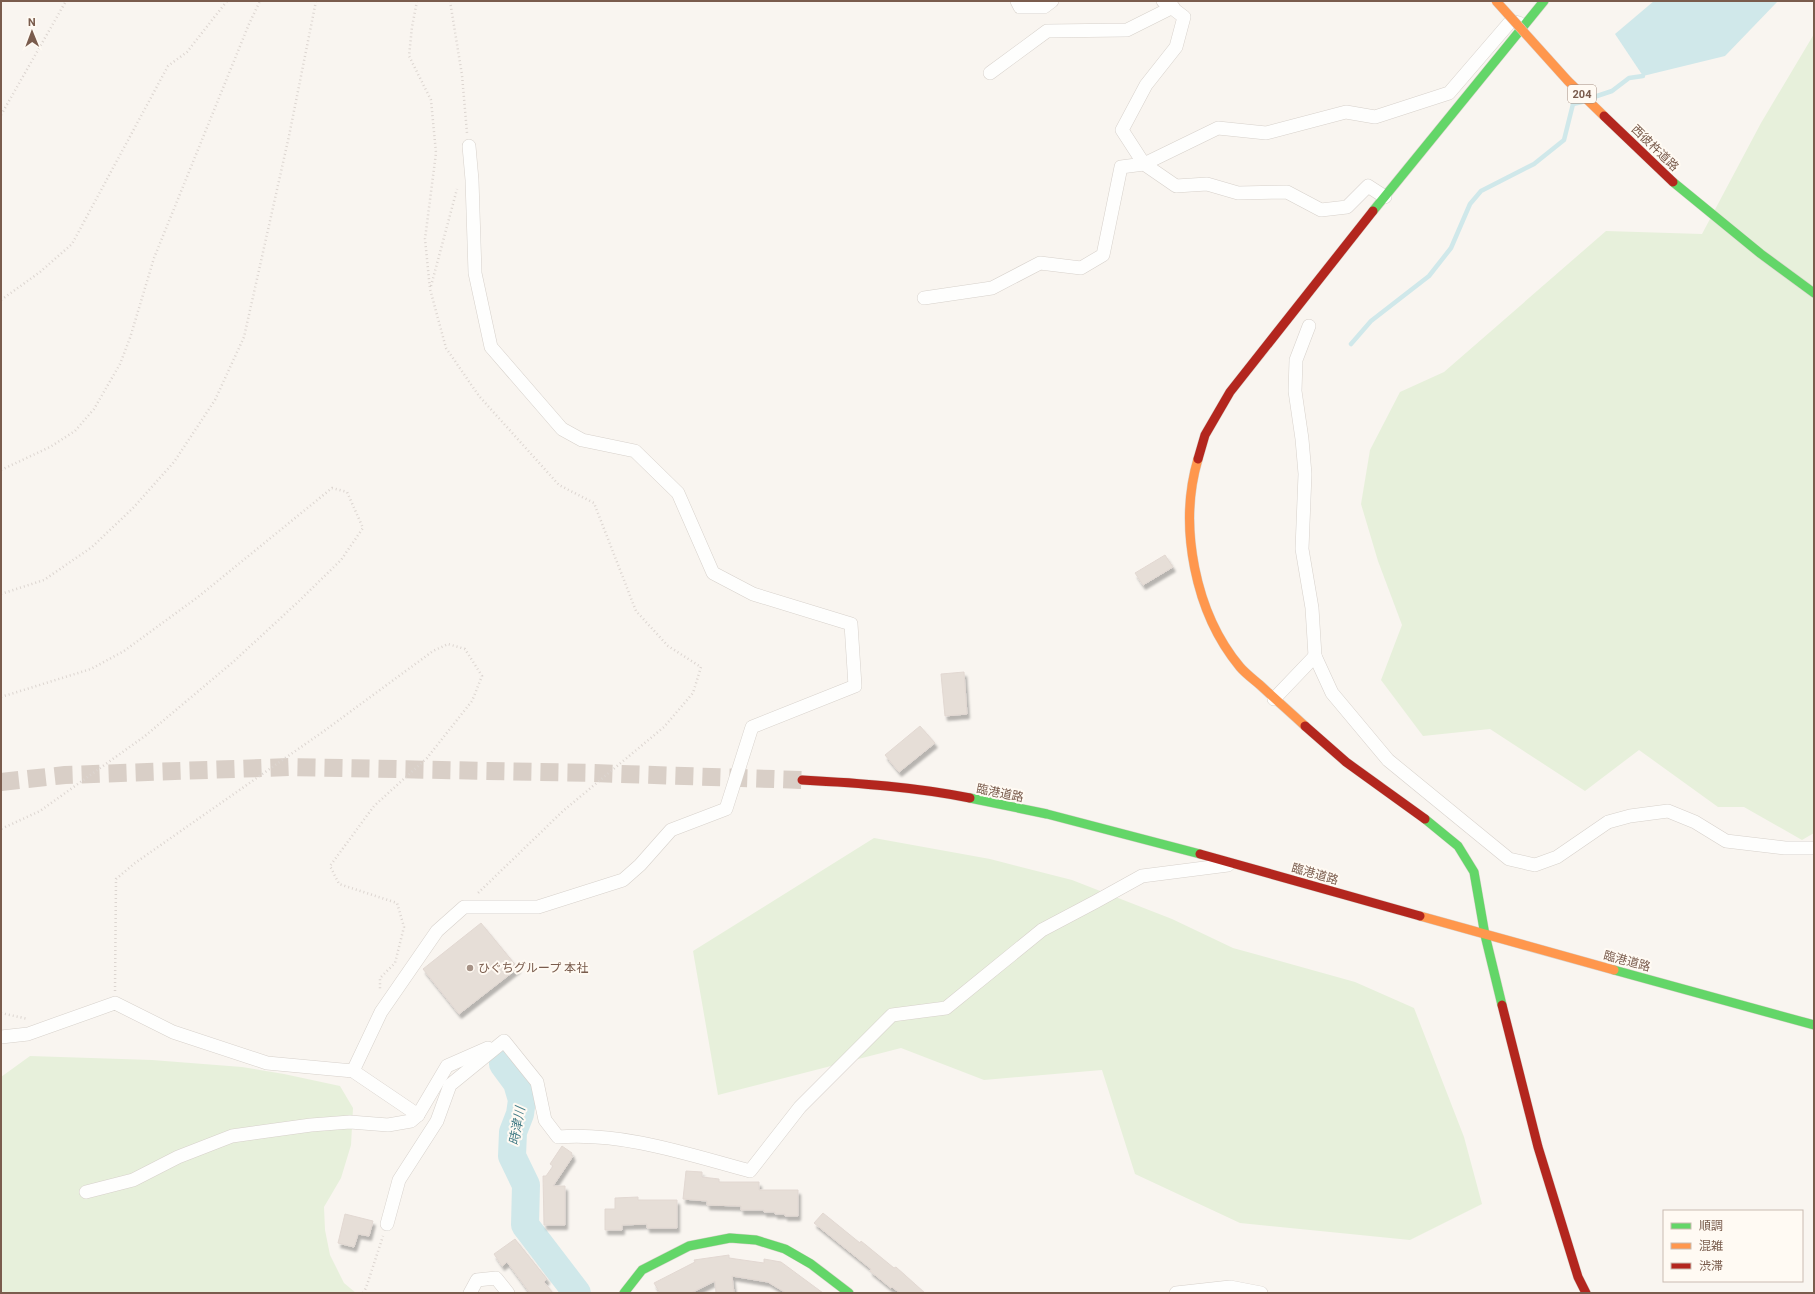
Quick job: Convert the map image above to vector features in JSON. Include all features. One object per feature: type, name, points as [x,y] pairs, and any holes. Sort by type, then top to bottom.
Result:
[{"type":"main road","name":"西彼杵道路","points":[[1496,1],[1568,80],[1673,182],[1760,254],[1814,293]]},
{"type":"main road","points":[[1544,1],[1385,197],[1230,392],[1205,435],[1195,469],[1189,504],[1194,569],[1203,600],[1220,638],[1240,667],[1346,762],[1426,820],[1458,846],[1474,872],[1485,935],[1538,1147],[1578,1277],[1586,1293]]},
{"type":"main road","name":"臨港道路","points":[[802,780],[846,782],[939,792],[1046,814],[1236,864],[1485,935],[1814,1025]]},
{"type":"main road","points":[[624,1293],[642,1270],[689,1246],[730,1238],[756,1240],[785,1249],[811,1264],[849,1293]]},
{"type":"street","points":[[1016,1],[1020,7],[1044,7],[1052,1]]},
{"type":"street","points":[[990,73],[1047,31],[1127,30],[1168,4],[1184,17],[1176,47],[1146,85],[1122,130],[1144,164],[1176,186],[1207,184],[1238,193],[1286,192],[1321,210],[1347,207],[1368,186],[1385,197]]},
{"type":"street","points":[[924,298],[992,288],[1040,263],[1082,268],[1103,255],[1121,168],[1144,164],[1218,128],[1266,133],[1346,112],[1375,117],[1449,92],[1510,21],[1525,24]]},
{"type":"street","points":[[353,1071],[380,1012],[437,931],[464,907],[538,907],[623,880],[671,830],[726,809],[752,727],[855,686],[851,624],[753,594],[713,573],[678,493],[635,451],[582,440],[562,428],[491,347],[475,273],[472,180],[469,146]]},
{"type":"street","points":[[1310,326],[1296,360],[1295,391],[1302,439],[1305,474],[1302,549],[1312,608],[1315,656],[1332,693],[1388,760],[1509,859],[1535,866],[1557,857],[1608,822],[1630,816],[1668,811],[1695,822],[1726,841],[1785,848],[1814,848]]},
{"type":"street","points":[[1274,699],[1315,656]]},
{"type":"street","points":[[504,1041],[537,1082],[545,1120],[558,1137],[582,1135],[654,1145],[750,1171],[800,1107],[892,1015],[946,1008],[1042,930],[1142,876],[1236,864]]},
{"type":"street","points":[[1,1037],[28,1034],[115,1003],[173,1032],[267,1063],[353,1071],[418,1115]]},
{"type":"street","points":[[86,1192],[133,1180],[178,1157],[232,1136],[311,1125],[350,1122],[388,1125],[411,1121],[418,1115],[447,1066],[504,1041]]},
{"type":"street","points":[[387,1224],[398,1180],[437,1121],[450,1085],[504,1041]]},
{"type":"street","points":[[470,1293],[477,1280],[496,1278],[508,1293]]},
{"type":"street","points":[[1176,1293],[1230,1287],[1261,1293]]},
{"type":"path","points":[[1,114],[66,1]]},
{"type":"path","points":[[1,300],[40,272],[72,244],[168,66],[187,52],[227,1]]},
{"type":"path","points":[[1,470],[50,447],[75,431],[94,409],[120,364],[130,338],[154,258],[249,24],[260,1]]},
{"type":"path","points":[[1,594],[44,580],[92,547],[133,508],[174,462],[215,400],[244,337],[289,136],[316,1]]},
{"type":"path","points":[[417,1],[412,27],[409,56],[432,100],[436,153],[425,239],[430,288],[446,348],[479,396],[559,485],[594,503],[636,611],[668,646],[701,667],[693,692],[664,727],[563,811],[464,907]]},
{"type":"path","points":[[450,1],[462,75],[469,146]]},
{"type":"path","points":[[430,288],[458,184]]},
{"type":"path","points":[[1,697],[91,669],[124,651],[198,597],[332,488],[347,492],[363,528],[342,560],[232,662],[145,736],[40,811],[1,829]]},
{"type":"path","points":[[115,1003],[116,879],[135,863],[324,731],[433,651],[448,644],[465,649],[482,676],[472,701],[427,758],[374,806],[330,866],[339,884],[397,903],[404,927],[395,963],[380,978],[380,1012]]},
{"type":"path","points":[[363,1293],[387,1224]]},
{"type":"green space","points":[[1814,34],[1814,833],[1802,840],[1744,807],[1718,807],[1639,750],[1585,791],[1490,729],[1423,736],[1381,680],[1402,625],[1378,561],[1361,504],[1370,450],[1400,392],[1444,372],[1606,231],[1702,234],[1761,123]]},
{"type":"green space","points":[[874,838],[990,859],[1072,880],[1172,919],[1233,948],[1355,982],[1414,1008],[1464,1137],[1482,1204],[1410,1240],[1240,1223],[1135,1174],[1102,1070],[984,1080],[901,1048],[718,1095],[693,951]]},
{"type":"green space","points":[[30,1056],[152,1060],[242,1067],[340,1086],[353,1108],[351,1145],[341,1178],[324,1207],[325,1230],[330,1255],[344,1283],[356,1293],[1,1293],[1,1077]]},
{"type":"water","points":[[1654,1],[1778,1],[1725,56],[1643,76],[1615,34]]},
{"type":"building","points":[[1165,555],[1173,567],[1143,585],[1135,573]]},
{"type":"building","points":[[964,672],[967,714],[945,716],[941,674]]},
{"type":"building","points":[[920,726],[935,743],[899,772],[885,755]]},
{"type":"building","name":"ひぐちグループ 本社","points":[[481,923],[518,968],[459,1014],[423,969]]},
{"type":"building","points":[[562,1146],[572,1153],[571,1155],[573,1156],[553,1186],[565,1186],[565,1225],[544,1225],[543,1176],[546,1176],[553,1166],[550,1164]]},
{"type":"building","points":[[686,1171],[702,1172],[702,1177],[719,1179],[719,1182],[759,1182],[759,1190],[798,1190],[798,1216],[785,1216],[785,1214],[775,1214],[775,1212],[764,1212],[764,1210],[741,1210],[741,1206],[707,1205],[707,1201],[683,1199]]},
{"type":"building","points":[[638,1197],[638,1200],[677,1200],[677,1228],[647,1228],[647,1224],[622,1225],[622,1230],[605,1230],[605,1209],[615,1209],[615,1198]]},
{"type":"building","points":[[823,1213],[860,1243],[861,1241],[894,1268],[896,1267],[925,1293],[900,1293],[892,1287],[891,1288],[870,1271],[871,1269],[814,1223]]},
{"type":"building","points":[[345,1214],[373,1221],[369,1236],[358,1234],[354,1247],[338,1243]]},
{"type":"building","points":[[515,1239],[547,1279],[544,1282],[553,1293],[530,1293],[507,1262],[502,1266],[494,1254]]},
{"type":"building","points":[[729,1255],[729,1258],[764,1263],[764,1259],[781,1262],[823,1293],[786,1293],[768,1282],[732,1276],[734,1293],[716,1293],[715,1281],[691,1293],[660,1293],[654,1283],[695,1262],[694,1260]]},
{"type":"waterway","points":[[1594,97],[1612,91],[1629,78],[1643,76]]},
{"type":"waterway","points":[[1351,344],[1371,321],[1429,276],[1451,248],[1470,204],[1481,191],[1534,164],[1564,140],[1573,104],[1582,102]]},
{"type":"waterway","name":"時津川","points":[[503,1064],[517,1083],[522,1100],[520,1114],[513,1132],[512,1156],[526,1185],[525,1225],[577,1293]]},
{"type":"tunnel","points":[[1,782],[65,775],[289,767],[593,773],[802,780]]},
{"type":"traffic: fast","points":[[1373,211],[1544,1]]},
{"type":"traffic: fast","points":[[1673,182],[1761,254],[1814,293]]},
{"type":"traffic: fast","points":[[970,798],[1047,814],[1200,854]]},
{"type":"traffic: fast","points":[[1425,819],[1458,846],[1474,872],[1485,935],[1502,1005]]},
{"type":"traffic: fast","points":[[1614,970],[1814,1025]]},
{"type":"traffic: fast","points":[[624,1293],[642,1270],[689,1246],[730,1238],[756,1240],[785,1249],[811,1264],[849,1293]]},
{"type":"traffic: slow","points":[[1496,1],[1568,81],[1604,116]]},
{"type":"traffic: slow","points":[[1198,459],[1192,485],[1190,512],[1191,540],[1195,568],[1202,595],[1212,621],[1224,645],[1240,667],[1305,726]]},
{"type":"traffic: slow","points":[[1420,916],[1614,970]]},
{"type":"traffic: jam","points":[[1604,116],[1673,182]]},
{"type":"traffic: jam","points":[[1198,459],[1205,435],[1230,392],[1373,211]]},
{"type":"traffic: jam","points":[[1305,726],[1346,762],[1425,819]]},
{"type":"traffic: jam","points":[[802,780],[886,786],[970,798]]},
{"type":"traffic: jam","points":[[1200,854],[1420,916]]},
{"type":"traffic: jam","points":[[1502,1005],[1538,1147],[1578,1277],[1586,1293]]},
{"type":"place","name":"ひぐちグループ 本社","points":[[470,968]]}]
